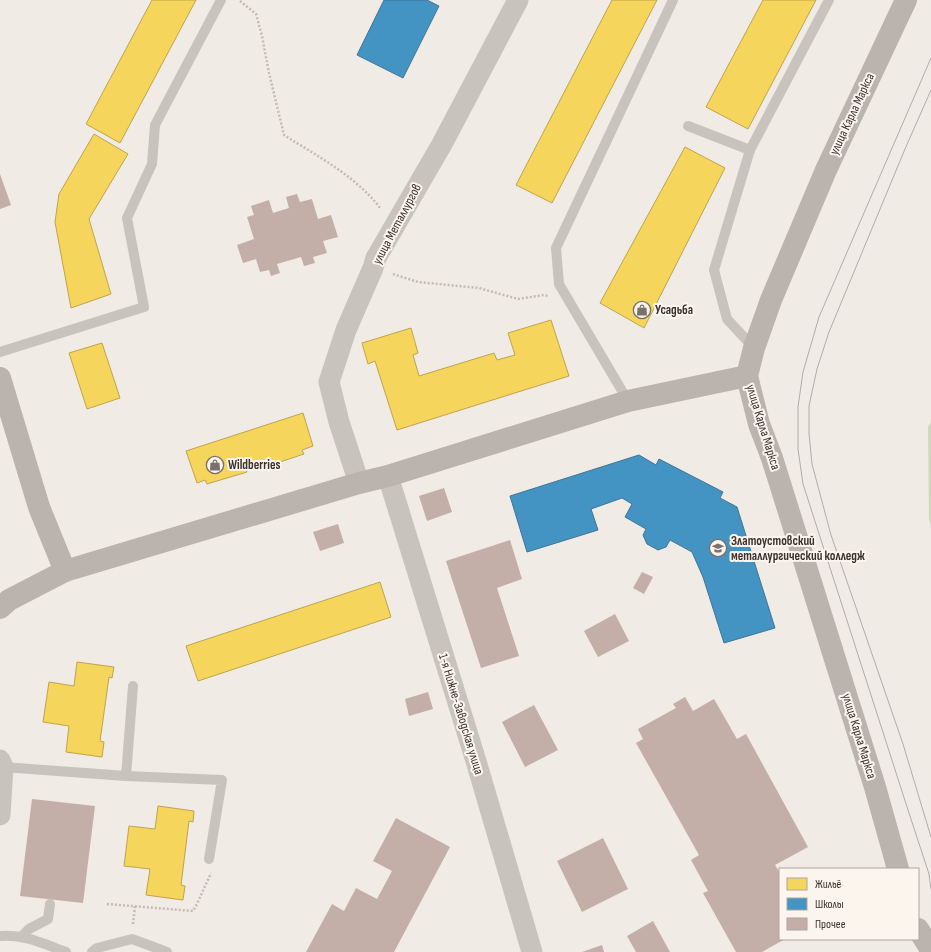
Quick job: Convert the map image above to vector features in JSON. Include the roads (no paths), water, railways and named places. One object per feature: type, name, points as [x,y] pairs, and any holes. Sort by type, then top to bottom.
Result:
[{"type":"main road","name":"улица Карла Маркса","points":[[898,868],[873,780],[775,465],[759,424],[747,376],[754,348],[771,300],[826,170],[906,0]]},
{"type":"main road","points":[[0,608],[9,600],[65,571],[359,483],[388,476],[628,401],[747,376]]},
{"type":"main road","points":[[0,378],[39,507],[65,571]]},
{"type":"main road","points":[[919,931],[931,950]]},
{"type":"main road","points":[[915,940],[917,952]]},
{"type":"street","name":"улица Металлургов","points":[[359,483],[339,422],[329,382],[346,330],[376,258],[446,137],[518,0]]},
{"type":"street","name":"1-я Нижне-Заводская улица","points":[[388,476],[476,761],[532,952]]},
{"type":"street","points":[[0,815],[2,763]]},
{"type":"lane","points":[[0,352],[144,307],[127,218],[152,164],[155,125],[221,0]]},
{"type":"lane","points":[[628,401],[568,302],[559,284],[556,248],[673,0]]},
{"type":"lane","points":[[754,348],[727,319],[714,270],[750,150],[829,0]]},
{"type":"lane","points":[[688,126],[750,150]]},
{"type":"lane","points":[[126,776],[133,686]]},
{"type":"lane","points":[[2,763],[126,776],[222,780],[209,859]]},
{"type":"lane","points":[[21,937],[29,929],[48,919],[50,904]]},
{"type":"lane","points":[[0,936],[14,935],[31,939],[66,952]]},
{"type":"lane","points":[[92,952],[97,948],[132,939],[167,952]]},
{"type":"tram line","points":[[931,58],[819,317],[803,372],[798,407],[798,449],[803,484],[929,874],[931,889]]},
{"type":"tram line","points":[[931,90],[829,332],[817,369],[809,406],[809,433],[812,464],[831,535],[903,744],[931,837]]},
{"type":"place","name":"Усадьба","points":[[642,310]]},
{"type":"place","name":"Wildberries","points":[[215,465]]},
{"type":"place","name":"Златоустовский металлургический колледж","points":[[718,548]]}]
